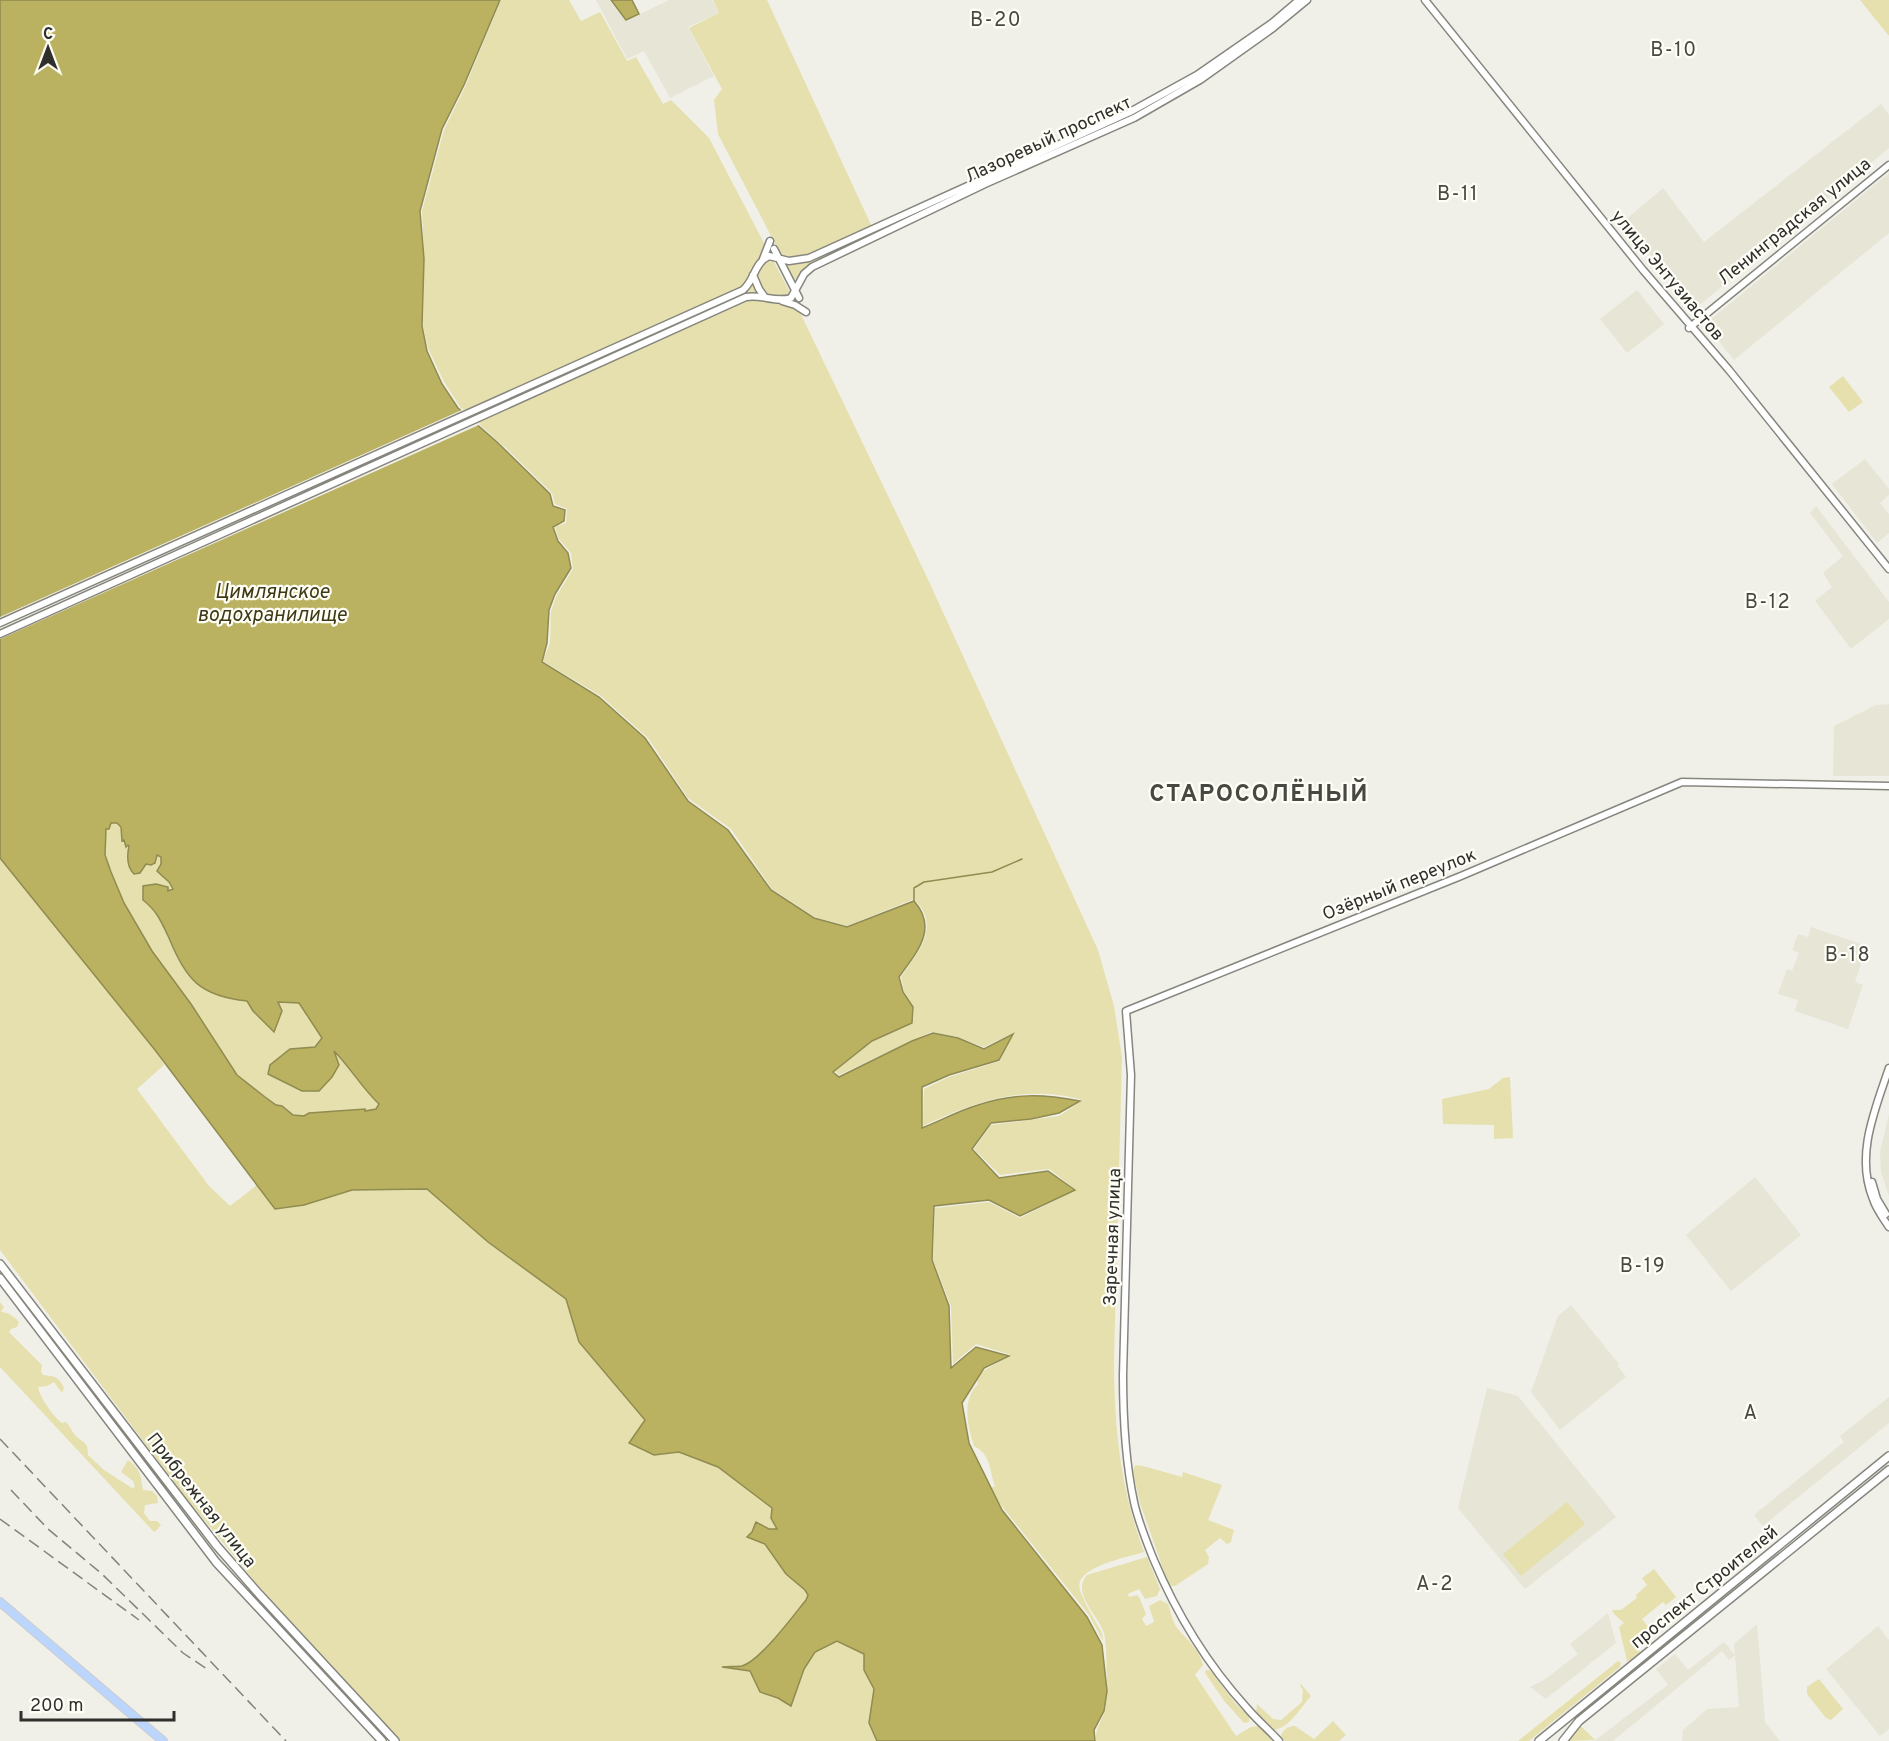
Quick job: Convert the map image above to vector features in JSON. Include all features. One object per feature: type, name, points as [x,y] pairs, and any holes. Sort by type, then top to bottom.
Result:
[{"type":"main road","name":"Прибрежная улица","points":[[0,1264],[217,1546],[395,1741]]},
{"type":"main road","name":"Прибрежная улица","points":[[0,1278],[216,1562],[382,1741]]},
{"type":"main road","name":"проспект Строителей","points":[[1539,1741],[1889,1456]]},
{"type":"main road","name":"проспект Строителей","points":[[1563,1741],[1579,1721],[1889,1470]]},
{"type":"main road","points":[[0,1602],[163,1741]]},
{"type":"street","name":"Лазоревый проспект","points":[[778,258],[789,261],[809,258],[1131,112],[1197,75],[1272,23],[1299,0]]},
{"type":"street","name":"Лазоревый проспект","points":[[796,291],[804,274],[841,251],[1102,133],[1181,91],[1273,28],[1307,0]]},
{"type":"street","name":"улица Энтузиастов","points":[[1425,0],[1689,327],[1729,370],[1889,569]]},
{"type":"street","points":[[1889,164],[1689,327],[1889,574]]},
{"type":"street","points":[[0,623],[743,290],[751,282],[770,241]]},
{"type":"street","points":[[774,249],[799,298]]},
{"type":"street","points":[[763,259],[769,256],[778,258]]},
{"type":"street","points":[[753,275],[764,296]]},
{"type":"street","points":[[781,301],[790,298],[796,291]]},
{"type":"street","points":[[0,634],[746,297],[764,296],[795,305],[806,312]]},
{"type":"street","name":"Озёрный переулок","points":[[1126,1011],[1461,876],[1682,782],[1889,785]]},
{"type":"street","name":"Заречная улица","points":[[1126,1011],[1131,1075],[1123,1367],[1127,1464],[1134,1504],[1144,1537],[1168,1595],[1202,1651],[1246,1708],[1279,1741]]},
{"type":"street","points":[[1889,1068],[1866,1146],[1865,1167],[1873,1202],[1889,1227]]},
{"type":"street","points":[[1889,1079],[1869,1148],[1869,1167],[1878,1199],[1889,1220]]},
{"type":"shaded area","points":[[501,0],[569,0],[581,21],[600,12],[627,61],[636,57],[663,104],[671,100],[709,138],[795,302],[925,573],[1098,950],[1114,1006],[1122,1057],[1114,1358],[1115,1408],[1124,1480],[1144,1552],[1103,1564],[1085,1575],[1080,1582],[1082,1596],[1102,1633],[1103,1641],[1089,1615],[988,1489],[995,1486],[987,1458],[974,1446],[967,1414],[969,1398],[978,1384],[976,1377],[1011,1355],[976,1344],[953,1364],[951,1306],[933,1260],[935,1208],[989,1202],[1020,1218],[1076,1190],[1049,1169],[1000,1175],[974,1149],[991,1125],[1059,1116],[1083,1100],[1061,1095],[1040,1094],[1001,1098],[962,1109],[923,1126],[924,1089],[949,1077],[1000,1061],[1013,1033],[984,1047],[957,1037],[931,1032],[839,1075],[835,1071],[872,1042],[913,1023],[914,1008],[904,991],[901,977],[924,939],[927,929],[922,909],[914,899],[847,926],[815,917],[772,889],[731,829],[688,798],[648,738],[601,696],[543,661],[550,643],[551,611],[557,595],[573,569],[571,553],[559,539],[555,527],[566,523],[567,509],[555,504],[552,493],[461,408],[444,382],[428,348],[423,326],[422,211],[444,130],[465,87]]},
{"type":"shaded area","points":[[596,0],[609,0],[626,21],[669,0],[712,0],[719,13],[688,27],[714,76],[670,98],[644,51],[627,59]]},
{"type":"shaded area","points":[[713,0],[767,0],[878,240],[794,280],[718,134],[714,100],[722,89],[689,28],[719,13]]},
{"type":"shaded area","points":[[1860,0],[1889,0],[1889,36]]},
{"type":"shaded area","points":[[1881,104],[1889,115],[1889,148],[1696,308],[1623,222],[1663,188],[1704,242]]},
{"type":"shaded area","points":[[1889,173],[1889,233],[1734,360],[1705,324]]},
{"type":"shaded area","points":[[1637,290],[1664,324],[1627,353],[1600,319]]},
{"type":"shaded area","points":[[1843,376],[1863,402],[1849,412],[1829,387]]},
{"type":"shaded area","points":[[1865,459],[1889,489],[1889,495],[1880,503],[1889,514],[1889,533],[1877,543],[1832,484]]},
{"type":"shaded area","points":[[1816,506],[1889,602],[1889,619],[1851,649],[1815,601],[1832,587],[1823,573],[1843,556],[1810,513]]},
{"type":"shaded area","points":[[1889,704],[1889,776],[1833,776],[1834,726],[1876,705]]},
{"type":"shaded area","points":[[111,823],[117,823],[121,827],[122,841],[124,839],[143,868],[146,864],[152,864],[157,855],[161,857],[162,873],[173,889],[168,891],[168,887],[155,884],[143,890],[143,899],[158,917],[175,953],[189,975],[206,990],[217,995],[247,1001],[253,1011],[274,1031],[282,1011],[277,1001],[299,1002],[322,1038],[315,1047],[290,1049],[333,1049],[379,1104],[375,1109],[309,1113],[304,1116],[293,1115],[243,1082],[152,951],[124,904],[105,855],[105,834]]},
{"type":"shaded area","points":[[0,858],[155,1050],[164,1065],[137,1089],[209,1186],[230,1206],[257,1185],[275,1209],[304,1205],[352,1190],[427,1189],[488,1242],[566,1299],[579,1342],[645,1420],[629,1442],[654,1455],[679,1452],[718,1467],[772,1508],[771,1518],[777,1529],[769,1529],[765,1544],[786,1574],[806,1590],[808,1595],[786,1626],[760,1654],[744,1665],[726,1667],[750,1671],[760,1692],[778,1698],[791,1706],[804,1669],[815,1651],[836,1641],[864,1654],[864,1670],[874,1689],[869,1723],[877,1741],[400,1741],[257,1584],[186,1498],[0,1250]]},
{"type":"shaded area","points":[[1811,927],[1867,946],[1855,982],[1863,985],[1848,1029],[1795,1011],[1798,1000],[1778,994],[1787,969],[1792,971],[1799,953],[1792,950],[1798,934],[1808,937]]},
{"type":"shaded area","points":[[1510,1077],[1513,1138],[1494,1139],[1494,1125],[1443,1124],[1442,1099],[1489,1089],[1503,1078]]},
{"type":"shaded area","points":[[1889,1114],[1889,1196],[1881,1172],[1880,1152]]},
{"type":"shaded area","points":[[1755,1177],[1801,1235],[1731,1291],[1686,1235]]},
{"type":"shaded area","points":[[0,1302],[4,1307],[1,1312],[11,1315],[19,1322],[17,1327],[9,1332],[42,1365],[43,1375],[56,1378],[64,1388],[62,1393],[54,1382],[38,1387],[47,1406],[86,1444],[88,1455],[104,1470],[132,1488],[135,1487],[133,1481],[121,1472],[128,1460],[135,1466],[141,1476],[143,1490],[152,1491],[157,1496],[158,1503],[145,1505],[144,1513],[150,1521],[157,1521],[161,1525],[157,1530],[154,1532],[0,1367]]},
{"type":"shaded area","points":[[1571,1305],[1619,1364],[1618,1366],[1626,1377],[1560,1430],[1531,1392],[1558,1316]]},
{"type":"shaded area","points":[[1487,1388],[1518,1396],[1616,1517],[1525,1589],[1458,1508]]},
{"type":"shaded area","points":[[1889,1397],[1889,1423],[1763,1526],[1754,1515],[1844,1442],[1840,1436]]},
{"type":"shaded area","points":[[1135,1465],[1182,1477],[1183,1472],[1222,1485],[1208,1520],[1234,1530],[1231,1542],[1227,1544],[1220,1538],[1205,1550],[1209,1557],[1208,1564],[1175,1586],[1170,1586],[1168,1583],[1140,1503],[1133,1472]]},
{"type":"shaded area","points":[[1567,1502],[1585,1524],[1521,1576],[1503,1554]]},
{"type":"shaded area","points":[[1147,1557],[1160,1589],[1157,1596],[1145,1599],[1139,1589],[1128,1594],[1129,1597],[1137,1595],[1140,1599],[1146,1614],[1142,1619],[1146,1626],[1154,1622],[1149,1606],[1160,1600],[1168,1604],[1175,1625],[1196,1650],[1203,1665],[1195,1675],[1236,1736],[1251,1727],[1258,1726],[1273,1741],[1096,1741],[1097,1729],[1106,1705],[1106,1648],[1101,1626],[1084,1597],[1083,1582],[1087,1575]]},
{"type":"shaded area","points":[[1654,1569],[1676,1597],[1666,1605],[1663,1602],[1642,1619],[1653,1633],[1643,1638],[1645,1641],[1637,1648],[1640,1652],[1627,1661],[1619,1627],[1624,1623],[1612,1610],[1621,1610],[1637,1598],[1636,1595],[1647,1585],[1642,1578]]},
{"type":"shaded area","points":[[1608,1613],[1616,1643],[1546,1699],[1530,1687],[1544,1680],[1578,1654],[1570,1644]]},
{"type":"shaded area","points":[[1757,1624],[1765,1722],[1780,1741],[1682,1741],[1683,1730],[1707,1709],[1739,1707],[1734,1644]]},
{"type":"shaded area","points":[[1878,1626],[1889,1640],[1889,1729],[1880,1736],[1826,1669]]},
{"type":"shaded area","points":[[1724,1642],[1735,1655],[1729,1660],[1722,1651],[1613,1741],[1594,1741],[1668,1685],[1656,1669],[1675,1654],[1688,1670]]},
{"type":"shaded area","points":[[1618,1661],[1621,1663],[1620,1667],[1529,1741],[1518,1741]]},
{"type":"shaded area","points":[[1206,1670],[1210,1670],[1236,1704],[1249,1716],[1249,1722],[1244,1723],[1225,1702],[1205,1673]]},
{"type":"shaded area","points":[[1819,1679],[1843,1709],[1831,1720],[1826,1718],[1807,1694],[1807,1687]]},
{"type":"shaded area","points":[[1301,1684],[1311,1696],[1290,1722],[1273,1730],[1256,1713],[1257,1704],[1273,1719],[1281,1720],[1302,1702]]},
{"type":"shaded area","points":[[1333,1721],[1346,1735],[1339,1741],[1285,1741],[1281,1737],[1286,1729],[1295,1726],[1314,1739]]},
{"type":"shaded area","points":[[1580,1725],[1595,1740],[1566,1741]]},
{"type":"water","name":"Цимлянское водохранилище","points":[[0,0],[500,0],[464,85],[442,129],[420,211],[424,259],[422,326],[427,351],[442,384],[458,408],[550,494],[553,506],[565,510],[564,521],[553,527],[558,541],[568,553],[571,568],[555,594],[549,610],[547,643],[542,662],[599,697],[645,738],[688,801],[728,830],[771,890],[814,918],[847,927],[914,901],[925,921],[925,931],[918,950],[899,977],[903,992],[913,1007],[912,1023],[872,1041],[833,1072],[839,1077],[933,1033],[958,1038],[984,1049],[1013,1034],[999,1060],[949,1075],[922,1087],[922,1128],[971,1107],[1004,1098],[1041,1096],[1080,1101],[1059,1113],[1031,1119],[991,1123],[972,1149],[999,1178],[1048,1171],[1075,1190],[1020,1216],[989,1200],[934,1206],[932,1260],[949,1306],[951,1368],[976,1347],[1009,1356],[984,1368],[962,1403],[969,1443],[1002,1510],[1087,1617],[1102,1645],[1107,1691],[1104,1711],[1094,1730],[1095,1741],[877,1741],[869,1723],[874,1689],[864,1670],[864,1654],[837,1641],[815,1652],[804,1669],[791,1706],[778,1698],[760,1692],[750,1671],[722,1667],[742,1666],[758,1656],[785,1627],[808,1595],[786,1574],[765,1544],[747,1537],[756,1522],[769,1529],[777,1529],[771,1518],[772,1508],[718,1467],[679,1452],[654,1455],[629,1443],[645,1420],[579,1342],[566,1299],[488,1242],[427,1189],[352,1190],[304,1205],[275,1209],[155,1050],[0,858]],"holes":[[[111,823],[117,823],[121,827],[122,841],[124,840],[126,847],[129,846],[128,861],[134,874],[140,873],[146,864],[155,863],[157,855],[161,857],[161,864],[157,871],[173,889],[168,891],[168,887],[156,884],[143,886],[143,900],[158,917],[175,953],[189,975],[206,990],[217,995],[247,1001],[253,1011],[274,1032],[282,1011],[278,1002],[299,1003],[322,1038],[315,1047],[290,1049],[270,1065],[268,1074],[302,1091],[319,1091],[339,1065],[334,1051],[379,1104],[376,1109],[293,1115],[237,1075],[191,1004],[152,951],[124,903],[105,855],[106,829],[109,829]]]},
{"type":"water","points":[[611,0],[632,0],[639,14],[626,20]]},
{"type":"pier","points":[[464,409],[481,424],[0,639],[0,617]]},
{"type":"waterway","points":[[914,901],[914,888],[924,882],[992,872],[1022,859]]},
{"type":"railway","points":[[0,1439],[286,1741]]},
{"type":"railway","points":[[11,1490],[48,1529],[102,1574],[183,1653],[207,1669]]},
{"type":"railway","points":[[0,1519],[139,1620]]},
{"type":"district","name":"В-20","points":[[996,19]]},
{"type":"district","name":"В-10","points":[[1674,49]]},
{"type":"district","name":"В-11","points":[[1458,193]]},
{"type":"district","name":"В-12","points":[[1768,601]]},
{"type":"district","name":"СТАРОCОЛЁНЫЙ","points":[[1259,793]]},
{"type":"district","name":"В-18","points":[[1848,954]]},
{"type":"district","name":"В-19","points":[[1643,1265]]},
{"type":"district","name":"А","points":[[1751,1412]]},
{"type":"district","name":"А-2","points":[[1435,1583]]}]
